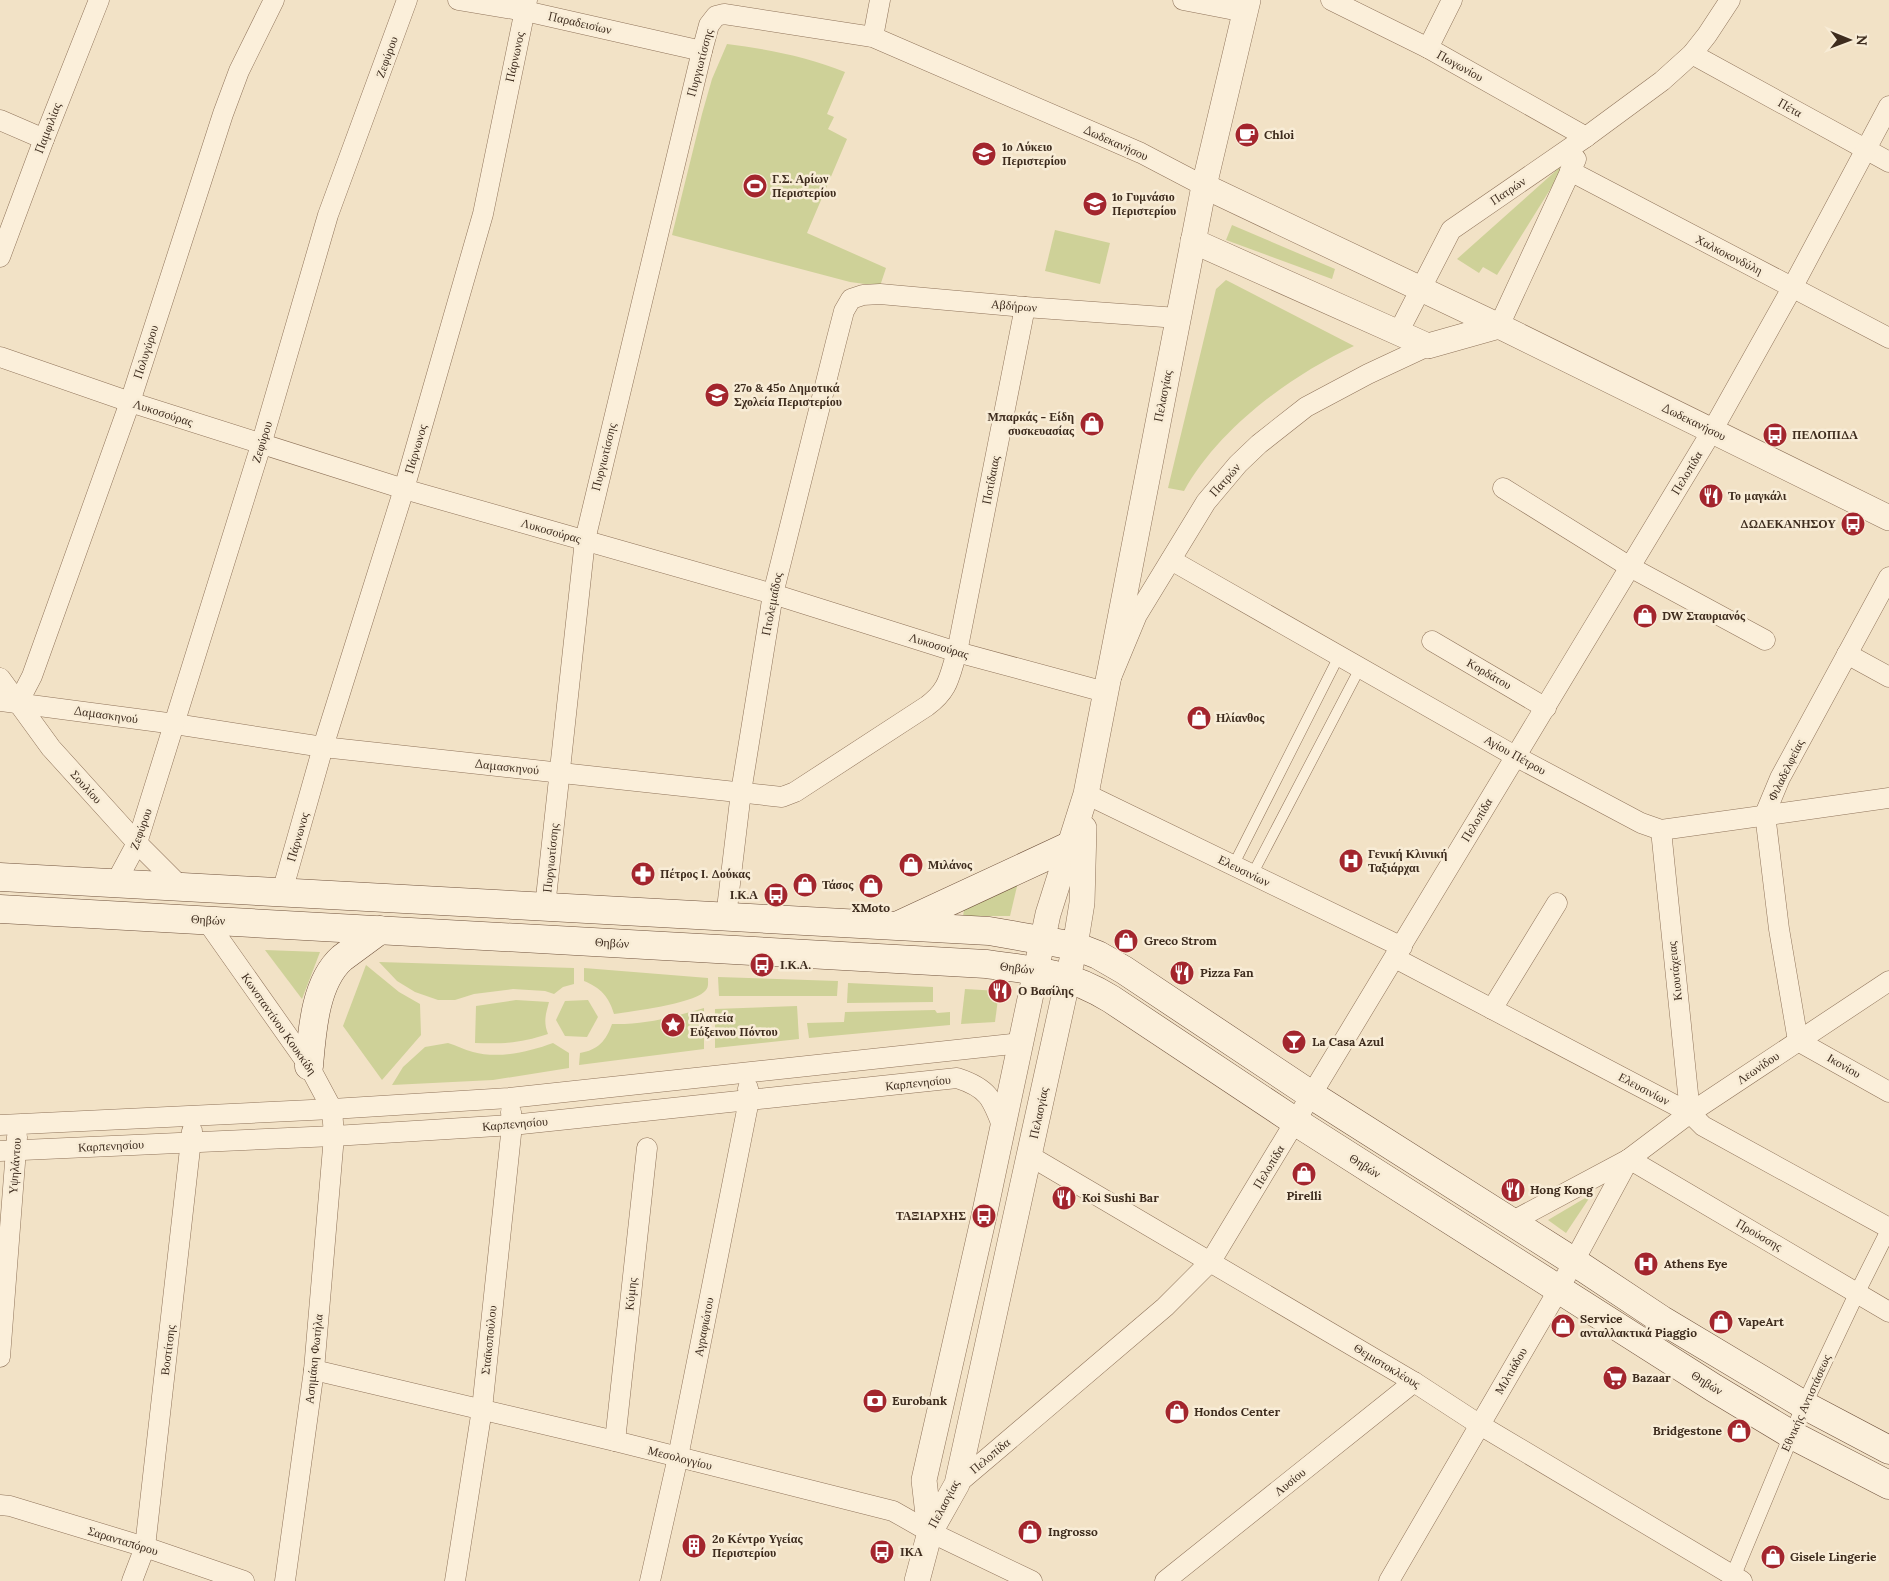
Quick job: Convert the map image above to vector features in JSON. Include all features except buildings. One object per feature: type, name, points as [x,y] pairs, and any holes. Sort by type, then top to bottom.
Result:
[{"type":"main road","points":[[897,926],[1069,846]]},
{"type":"main road","points":[[0,877],[989,931],[1076,946],[1098,955],[1124,970],[1312,1096],[1573,1261],[1662,1320],[1804,1405],[1889,1450]]},
{"type":"main road","name":"Θηβών","points":[[0,909],[976,964],[1035,970],[1068,978],[1091,987],[1112,999],[1296,1122],[1714,1388],[1792,1435],[1889,1485]]},
{"type":"main road","points":[[309,1066],[317,1007],[328,977],[336,963],[380,930]]},
{"type":"street","name":"Παμφιλίας","points":[[0,257],[44,138],[99,0]]},
{"type":"street","name":"Πολυγύρου","points":[[9,702],[32,676],[130,402],[223,114],[239,71],[274,0]]},
{"type":"street","name":"Ζεφύρου","points":[[115,884],[137,843],[175,724],[261,445],[328,215],[408,0]]},
{"type":"street","name":"Παραδεισίων","points":[[458,0],[526,5],[702,51]]},
{"type":"street","points":[[873,37],[880,0]]},
{"type":"street","points":[[1183,0],[1247,6]]},
{"type":"street","name":"Πωγωνίου","points":[[1332,0],[1428,48],[1586,137]]},
{"type":"street","points":[[1428,48],[1452,0]]},
{"type":"street","name":"Πατρών","points":[[1398,333],[1451,230],[1586,137],[1662,80],[1692,54],[1707,35],[1726,1]]},
{"type":"street","name":"Πάρνωνος","points":[[282,892],[323,746],[404,489],[483,214],[526,5]]},
{"type":"street","name":"Πελασγίας","points":[[930,1532],[924,1480],[1003,1128],[1042,939],[1048,914],[1086,794],[1204,186],[1247,6]]},
{"type":"street","name":"Δωδεκανήσου","points":[[716,16],[724,14],[873,37],[1141,154],[1204,186],[1499,326],[1889,518]]},
{"type":"street","name":"Πυργιωτίσσης","points":[[545,907],[585,540],[702,51],[709,26],[716,16]]},
{"type":"street","name":"Πέτα","points":[[1692,54],[1889,162]]},
{"type":"street","name":"Πελοπίδα","points":[[957,1484],[1165,1307],[1211,1262],[1712,431],[1792,288],[1889,106]]},
{"type":"street","points":[[0,120],[44,138]]},
{"type":"street","name":"Πατρών","points":[[1499,326],[1586,137]]},
{"type":"street","name":"Χαλκοκονδύλη","points":[[1570,172],[1889,338]]},
{"type":"street","points":[[1193,241],[1428,346],[1499,326]]},
{"type":"street","name":"Αβδήρων","points":[[851,299],[863,295],[880,294],[1178,318]]},
{"type":"street","name":"Πτολεμαΐδος","points":[[726,917],[740,792],[773,594],[844,311],[851,299]]},
{"type":"street","name":"Ποτίδαιας","points":[[957,652],[1025,307]]},
{"type":"street","name":"Πατρών","points":[[1105,692],[1137,615],[1206,502],[1238,464],[1259,444],[1306,407],[1329,393],[1428,346]]},
{"type":"street","name":"Λυκοσούρας","points":[[0,357],[261,445],[404,489],[773,594],[957,652],[1105,692]]},
{"type":"street","points":[[1503,488],[1630,567],[1765,640]]},
{"type":"street","name":"Αγίου Πέτρου","points":[[1171,560],[1515,756],[1641,823],[1661,830],[1765,814],[1889,799]]},
{"type":"street","name":"Φιλαδελφείας","points":[[1798,1041],[1779,930],[1765,814],[1780,778],[1889,577]]},
{"type":"street","name":"Κορδάτου","points":[[1432,641],[1546,708]]},
{"type":"street","name":"Δαμασκηνού","points":[[9,702],[323,746],[782,796],[795,792],[812,782],[937,699],[946,688],[957,652]]},
{"type":"street","points":[[1847,654],[1889,677]]},
{"type":"street","name":"Σουλίου","points":[[0,678],[9,702],[137,843],[181,887]]},
{"type":"street","name":"Πελασγίας","points":[[930,1532],[957,1484],[1076,946],[1082,904],[1086,794]]},
{"type":"street","name":"Ελευσινίων","points":[[1086,794],[1252,875],[1398,952],[1492,1009],[1690,1113],[1703,1126],[1889,1228]]},
{"type":"street","name":"Κιουτάχειας","points":[[1661,830],[1690,1113]]},
{"type":"street","points":[[1492,1009],[1557,903]]},
{"type":"street","name":"Κωνσταντίνου Κουκκίδη","points":[[206,920],[309,1066],[332,1109],[334,1136]]},
{"type":"street","name":"Λεωνίδου","points":[[1511,1222],[1629,1159],[1690,1113],[1889,981]]},
{"type":"street","name":"Ικονίου","points":[[1798,1041],[1889,1092]]},
{"type":"street","name":"Καρπενησίου","points":[[9,1125],[509,1098],[1021,1043]]},
{"type":"street","name":"Αγραφιώτου","points":[[650,1581],[678,1457],[749,1100],[746,1072]]},
{"type":"street","name":"Καρπενησίου","points":[[8,1151],[334,1136],[512,1124],[957,1078],[974,1084],[986,1092],[995,1106],[1003,1128]]},
{"type":"street","name":"Σταϊκοπούλου","points":[[455,1581],[482,1408],[512,1124],[509,1098]]},
{"type":"street","name":"Βοστίτσης","points":[[132,1581],[145,1547],[192,1142],[192,1116]]},
{"type":"street","name":"Υψηλάντου","points":[[0,1357],[9,1125]]},
{"type":"street","name":"Ασημάκη Φωτήλα","points":[[285,1581],[314,1370],[334,1136]]},
{"type":"street","name":"Κύμης","points":[[615,1441],[647,1148]]},
{"type":"street","name":"Θεμιστοκλέους","points":[[1030,1156],[1414,1382],[1480,1425],[1735,1579]]},
{"type":"street","name":"Μιλτιάδου","points":[[1389,1581],[1559,1290],[1629,1159]]},
{"type":"street","name":"Προύσσης","points":[[1629,1159],[1889,1312]]},
{"type":"street","name":"Εθνικής Αντιστάσεως","points":[[1735,1579],[1804,1405],[1856,1293],[1889,1228]]},
{"type":"street","name":"Μεσολογγίου","points":[[314,1370],[482,1408],[893,1511],[930,1532],[1032,1581]]},
{"type":"street","name":"Λυσίου","points":[[1165,1581],[1414,1382]]},
{"type":"street","name":"Σαρανταπόρου","points":[[0,1505],[10,1506],[145,1547],[244,1581]]},
{"type":"street","points":[[917,1581],[930,1532]]},
{"type":"lane","points":[[1233,866],[1339,656]]},
{"type":"lane","points":[[1252,875],[1360,668]]},
{"type":"green space","name":"Γ.Σ. Αρίων Περιστερίου","points":[[727,44],[787,54],[845,72],[827,114],[834,117],[828,129],[847,139],[807,233],[886,268],[880,286],[850,282],[672,235],[712,79]]},
{"type":"green space","points":[[1569,159],[1497,275],[1483,267],[1479,273],[1457,259]]},
{"type":"green space","points":[[1232,225],[1335,269],[1332,279],[1226,240]]},
{"type":"green space","points":[[1055,230],[1110,243],[1100,284],[1045,271]]},
{"type":"green space","points":[[1226,280],[1354,346],[1305,372],[1258,406],[1216,446],[1184,491],[1168,488],[1216,289]]},
{"type":"green space","points":[[1018,882],[1010,916],[963,916],[964,910]]},
{"type":"green space","points":[[265,950],[320,952],[302,999]]},
{"type":"green space","points":[[379,962],[574,968],[574,984],[563,987],[554,994],[545,991],[513,989],[474,994],[455,1000],[438,1000],[415,992],[397,981]]},
{"type":"green space","points":[[366,965],[399,992],[420,1004],[421,1035],[382,1080],[343,1026]]},
{"type":"green space","points":[[584,968],[708,978],[708,986],[704,992],[687,1000],[614,1014],[604,994],[584,981]]},
{"type":"green space","points":[[718,977],[838,981],[837,996],[719,996]]},
{"type":"green space","points":[[848,983],[933,987],[933,1002],[847,1003]]},
{"type":"green space","points":[[965,989],[999,991],[995,1022],[961,1024]]},
{"type":"green space","points":[[516,1000],[549,1002],[545,1022],[548,1034],[512,1042],[475,1043],[476,1006]]},
{"type":"green space","points":[[588,1000],[598,1017],[587,1037],[565,1036],[556,1020],[565,1001]]},
{"type":"green space","points":[[797,1006],[799,1039],[715,1048],[715,1009]]},
{"type":"green space","points":[[704,1008],[704,1049],[579,1065],[580,1053],[592,1050],[600,1044],[612,1024],[647,1022]]},
{"type":"green space","points":[[935,1010],[937,1013],[950,1012],[950,1025],[809,1038],[807,1023],[844,1022],[845,1012]]},
{"type":"green space","points":[[448,1043],[483,1054],[503,1055],[524,1052],[553,1043],[569,1053],[569,1068],[493,1080],[392,1085],[403,1067],[425,1047]]},
{"type":"green space","points":[[1592,1194],[1566,1233],[1548,1220]]},
{"type":"place","name":"Chloi","points":[[1247,135]]},
{"type":"place","name":"1ο Λύκειο Περιστερίου","points":[[984,154]]},
{"type":"place","name":"Γ.Σ. Αρίων Περιστερίου","points":[[755,186]]},
{"type":"place","name":"1ο Γυμνάσιο Περιστερίου","points":[[1095,204]]},
{"type":"place","name":"27ο & 45ο Δημοτικά Σχολεία Περιστερίου","points":[[717,395]]},
{"type":"place","name":"Μπαρκάς - Είδη συσκευασίας","points":[[1092,424]]},
{"type":"place","name":"ΠΕΛΟΠΙΔΑ","points":[[1775,435]]},
{"type":"place","name":"Το μαγκάλι","points":[[1711,496]]},
{"type":"place","name":"ΔΩΔΕΚΑΝΗΣΟΥ","points":[[1853,524]]},
{"type":"place","name":"DW Σταυριανός","points":[[1645,616]]},
{"type":"place","name":"Ηλίανθος","points":[[1199,718]]},
{"type":"place","name":"Γενική Κλινική Ταξιάρχαι","points":[[1351,861]]},
{"type":"place","name":"Μιλάνος","points":[[911,865]]},
{"type":"place","name":"Πέτρος Ι. Δούκας","points":[[643,874]]},
{"type":"place","name":"Τάσος","points":[[805,885]]},
{"type":"place","name":"XMoto","points":[[871,886]]},
{"type":"place","name":"Ι.Κ.Α","points":[[776,895]]},
{"type":"place","name":"Greco Strom","points":[[1126,941]]},
{"type":"place","name":"Ι.Κ.Α.","points":[[762,965]]},
{"type":"place","name":"Pizza Fan","points":[[1182,973]]},
{"type":"place","name":"Ο Βασίλης","points":[[1000,991]]},
{"type":"place","name":"Πλατεία Εύξεινου Πόντου","points":[[673,1025]]},
{"type":"place","name":"La Casa Azul","points":[[1294,1042]]},
{"type":"place","name":"Pirelli","points":[[1304,1174]]},
{"type":"place","name":"Hong Kong","points":[[1513,1190]]},
{"type":"place","name":"Koi Sushi Bar","points":[[1064,1198]]},
{"type":"place","name":"ΤΑΞΙΑΡΧΗΣ","points":[[984,1216]]},
{"type":"place","name":"Athens Eye","points":[[1646,1264]]},
{"type":"place","name":"VapeArt","points":[[1721,1322]]},
{"type":"place","name":"Service ανταλλακτικά Piaggio","points":[[1563,1326]]},
{"type":"place","name":"Bazaar","points":[[1615,1378]]},
{"type":"place","name":"Eurobank","points":[[875,1401]]},
{"type":"place","name":"Hondos Center","points":[[1177,1412]]},
{"type":"place","name":"Bridgestone","points":[[1739,1431]]},
{"type":"place","name":"Ingrosso","points":[[1030,1532]]},
{"type":"place","name":"2ο Κέντρο Υγείας Περιστερίου","points":[[694,1546]]},
{"type":"place","name":"ΙΚΑ","points":[[882,1552]]},
{"type":"place","name":"Gisele Lingerie","points":[[1773,1557]]}]
